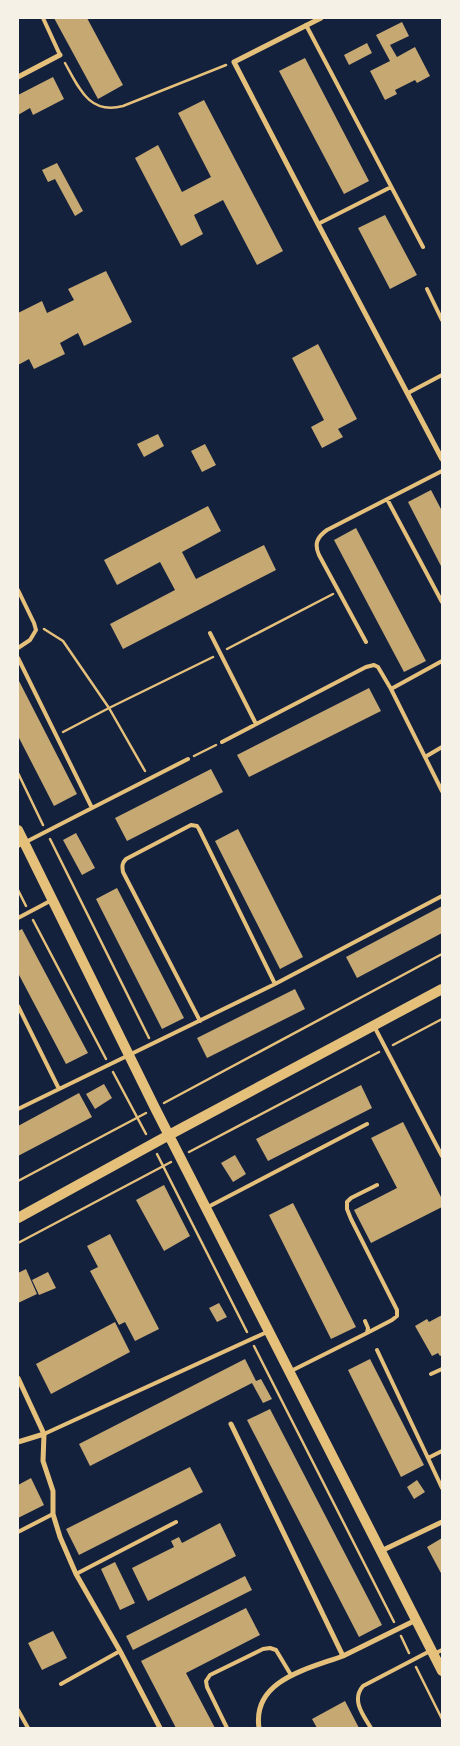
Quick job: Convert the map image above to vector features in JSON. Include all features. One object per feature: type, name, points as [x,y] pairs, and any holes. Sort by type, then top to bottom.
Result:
[{"type":"main road","points":[[18,830],[21,844],[52,900],[155,1108],[416,1620],[438,1655],[442,1671]]},
{"type":"main road","points":[[18,1218],[442,989]]},
{"type":"street","points":[[321,18],[234,62],[442,459]]},
{"type":"street","points":[[18,78],[60,55]]},
{"type":"street","points":[[18,1378],[44,1434],[43,1461],[54,1491],[53,1514],[60,1537],[76,1574],[120,1651],[160,1728]]},
{"type":"street","points":[[231,1424],[343,1656]]},
{"type":"street","points":[[18,1442],[44,1434]]},
{"type":"street","points":[[381,1551],[442,1522]]},
{"type":"street","points":[[258,1728],[262,1702],[278,1682],[291,1675],[343,1656],[416,1620]]},
{"type":"lane","points":[[43,18],[60,55]]},
{"type":"lane","points":[[306,25],[423,247]]},
{"type":"lane","points":[[318,224],[391,188]]},
{"type":"lane","points":[[427,289],[442,320]]},
{"type":"lane","points":[[408,393],[442,375]]},
{"type":"lane","points":[[366,642],[318,552],[316,544],[318,537],[327,530],[442,471]]},
{"type":"lane","points":[[387,499],[442,602]]},
{"type":"lane","points":[[18,590],[36,630],[33,637],[18,648]]},
{"type":"lane","points":[[210,633],[256,724]]},
{"type":"lane","points":[[18,658],[92,808]]},
{"type":"lane","points":[[390,689],[442,661]]},
{"type":"lane","points":[[222,742],[370,665],[374,665],[380,669],[442,792]]},
{"type":"lane","points":[[425,757],[442,747]]},
{"type":"lane","points":[[21,844],[188,759]]},
{"type":"lane","points":[[200,1021],[123,872],[122,866],[126,859],[191,825],[197,826],[199,829],[275,984]]},
{"type":"lane","points":[[18,1110],[275,984],[442,896]]},
{"type":"lane","points":[[18,918],[52,900]]},
{"type":"lane","points":[[18,1006],[59,1089]]},
{"type":"lane","points":[[374,1026],[442,1156]]},
{"type":"lane","points":[[206,1208],[367,1124]]},
{"type":"lane","points":[[290,1372],[397,1316],[397,1310],[347,1210],[347,1202],[351,1198],[377,1185]]},
{"type":"lane","points":[[365,1321],[368,1328],[367,1333]]},
{"type":"lane","points":[[44,1434],[269,1331]]},
{"type":"lane","points":[[377,1350],[442,1488]]},
{"type":"lane","points":[[432,1374],[442,1369]]},
{"type":"lane","points":[[428,1458],[442,1451]]},
{"type":"lane","points":[[18,1532],[53,1514]]},
{"type":"lane","points":[[76,1574],[176,1522]]},
{"type":"lane","points":[[227,1728],[207,1687],[206,1681],[210,1675],[263,1649],[270,1648],[276,1650],[291,1675]]},
{"type":"lane","points":[[61,1684],[120,1651]]},
{"type":"lane","points":[[371,1728],[357,1701],[359,1691],[363,1686],[413,1660],[438,1655]]},
{"type":"lane","points":[[18,1710],[28,1728]]},
{"type":"path","points":[[60,55],[86,98],[94,104],[110,108],[123,106],[234,62]]},
{"type":"path","points":[[57,735],[338,591]]},
{"type":"path","points":[[34,623],[62,641],[110,708],[149,779]]},
{"type":"path","points":[[188,759],[222,742]]},
{"type":"path","points":[[18,772],[152,1045]]},
{"type":"path","points":[[18,890],[163,1166],[442,1719]]},
{"type":"path","points":[[18,1180],[442,954]]},
{"type":"path","points":[[18,1242],[442,1019]]},
{"type":"building","points":[[54,18],[87,18],[123,85],[98,99]]},
{"type":"building","points":[[402,22],[409,36],[390,45],[397,57],[415,47],[430,76],[417,83],[415,80],[395,90],[397,94],[385,100],[370,71],[390,61],[376,35]]},
{"type":"building","points":[[367,43],[372,53],[349,65],[344,55]]},
{"type":"building","points":[[305,58],[369,181],[344,194],[279,71]]},
{"type":"building","points":[[53,77],[64,99],[33,115],[30,108],[18,115],[18,95]]},
{"type":"building","points":[[204,100],[283,251],[257,265],[223,200],[194,215],[203,234],[181,246],[135,158],[158,145],[182,192],[211,177],[178,113]]},
{"type":"building","points":[[57,163],[83,211],[75,216],[55,179],[48,182],[42,170]]},
{"type":"building","points":[[385,215],[417,275],[390,289],[358,228]]},
{"type":"building","points":[[106,271],[132,322],[84,346],[78,333],[60,343],[65,354],[34,369],[29,359],[18,365],[18,313],[42,301],[47,313],[74,300],[68,289]]},
{"type":"building","points":[[318,344],[357,419],[338,429],[343,437],[322,448],[311,427],[324,420],[292,358]]},
{"type":"building","points":[[158,434],[164,446],[144,457],[137,444]]},
{"type":"building","points":[[205,444],[216,465],[202,472],[191,451]]},
{"type":"building","points":[[431,490],[442,511],[442,568],[408,502]]},
{"type":"building","points":[[208,506],[221,531],[182,552],[196,579],[264,545],[276,570],[123,649],[110,624],[175,590],[160,562],[117,585],[104,560]]},
{"type":"building","points":[[356,528],[426,661],[404,672],[334,540]]},
{"type":"building","points":[[18,679],[77,794],[54,806],[18,736]]},
{"type":"building","points":[[369,688],[381,711],[249,777],[237,755]]},
{"type":"building","points":[[211,769],[223,792],[127,841],[115,818]]},
{"type":"building","points":[[238,829],[303,957],[280,969],[215,841]]},
{"type":"building","points":[[76,833],[95,868],[82,875],[63,840]]},
{"type":"building","points":[[117,888],[184,1018],[162,1029],[96,899]]},
{"type":"building","points":[[442,906],[442,933],[357,978],[346,957]]},
{"type":"building","points":[[22,929],[88,1053],[66,1064],[18,973],[18,931]]},
{"type":"building","points":[[295,989],[305,1009],[207,1058],[197,1038]]},
{"type":"building","points":[[104,1084],[112,1098],[95,1109],[86,1094]]},
{"type":"building","points":[[361,1085],[372,1108],[268,1161],[256,1139]]},
{"type":"building","points":[[79,1093],[92,1117],[18,1156],[18,1126]]},
{"type":"building","points":[[403,1122],[442,1199],[442,1207],[371,1243],[354,1210],[397,1188],[371,1138]]},
{"type":"building","points":[[235,1155],[246,1174],[233,1182],[221,1163]]},
{"type":"building","points":[[164,1185],[190,1236],[164,1251],[136,1200]]},
{"type":"building","points":[[293,1203],[356,1327],[331,1339],[269,1215]]},
{"type":"building","points":[[110,1234],[159,1329],[135,1341],[125,1322],[119,1325],[90,1271],[98,1267],[87,1246]]},
{"type":"building","points":[[26,1269],[37,1294],[18,1303],[18,1273]]},
{"type":"building","points":[[48,1272],[56,1288],[39,1295],[32,1280]]},
{"type":"building","points":[[219,1303],[227,1317],[217,1322],[209,1308]]},
{"type":"building","points":[[442,1315],[442,1355],[440,1356],[438,1353],[432,1356],[415,1326],[427,1319],[429,1322]]},
{"type":"building","points":[[115,1322],[130,1352],[51,1394],[36,1364]]},
{"type":"building","points":[[245,1359],[256,1381],[261,1379],[272,1399],[263,1403],[252,1383],[90,1466],[79,1444]]},
{"type":"building","points":[[370,1359],[424,1465],[401,1477],[348,1370]]},
{"type":"building","points":[[270,1409],[382,1625],[359,1637],[247,1420]]},
{"type":"building","points":[[190,1467],[203,1492],[79,1555],[66,1529]]},
{"type":"building","points":[[31,1478],[44,1505],[18,1518],[18,1485]]},
{"type":"building","points":[[417,1480],[425,1492],[414,1499],[407,1487]]},
{"type":"building","points":[[220,1523],[236,1556],[148,1601],[132,1568],[174,1547],[171,1541],[179,1537],[182,1543]]},
{"type":"building","points":[[442,1538],[442,1575],[427,1547]]},
{"type":"building","points":[[115,1562],[135,1603],[120,1610],[101,1569]]},
{"type":"building","points":[[245,1576],[252,1590],[133,1650],[126,1636]]},
{"type":"building","points":[[246,1608],[260,1635],[186,1673],[215,1728],[176,1728],[141,1661]]},
{"type":"building","points":[[53,1631],[67,1658],[42,1670],[28,1643]]},
{"type":"building","points":[[345,1701],[359,1728],[317,1728],[312,1719]]}]
